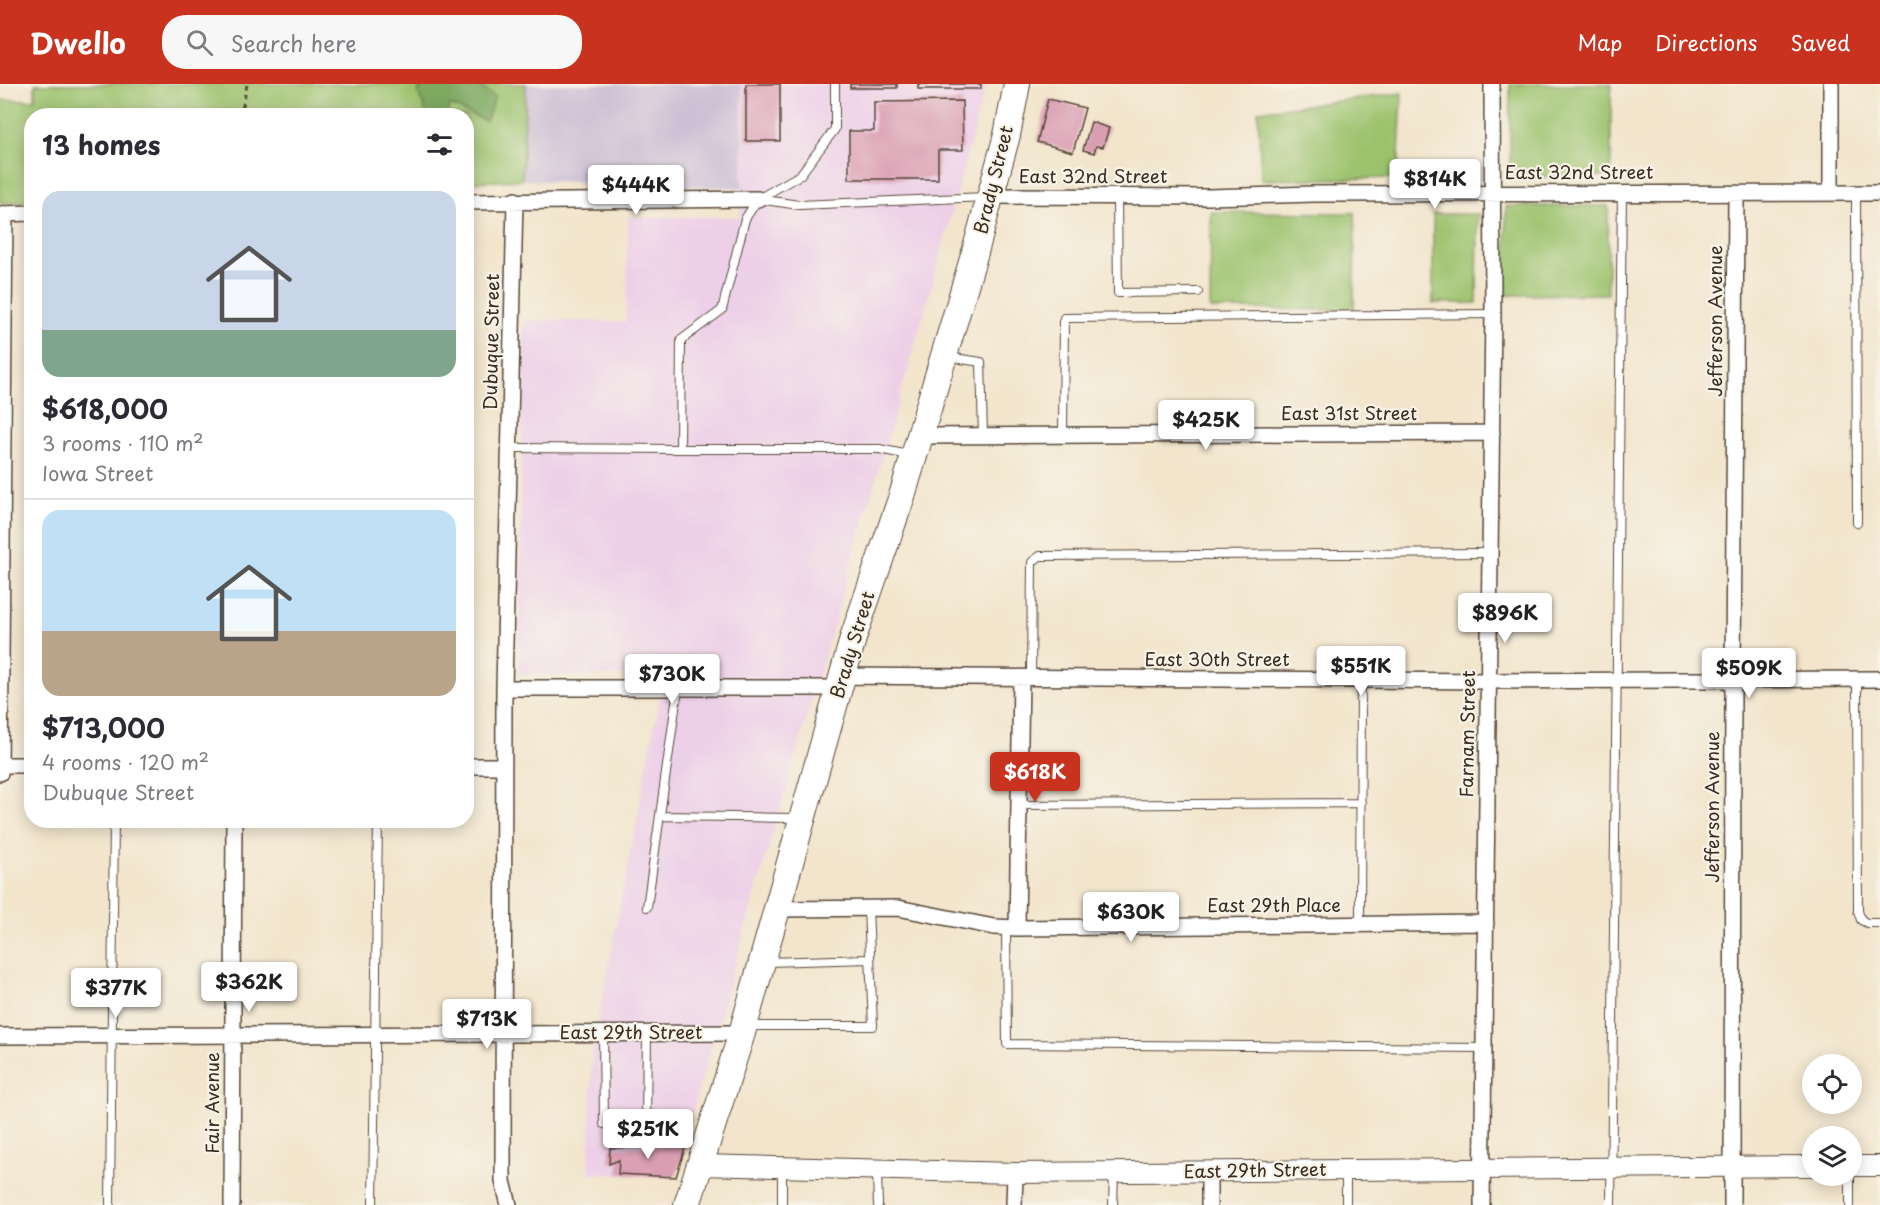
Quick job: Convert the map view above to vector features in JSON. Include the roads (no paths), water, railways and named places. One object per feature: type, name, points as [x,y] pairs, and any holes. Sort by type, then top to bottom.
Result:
[{"type":"highway","name":"Brady Street","points":[[687,1205],[762,962],[854,635],[902,495],[991,196],[1017,84]]},
{"type":"street","name":"Farnam Street","points":[[1482,1205],[1492,433],[1492,84]]},
{"type":"street","points":[[1831,193],[1832,84]]},
{"type":"street","name":"East 32nd Street","points":[[991,196],[1622,192],[1880,193]]},
{"type":"street","name":"Jefferson Avenue","points":[[1732,1205],[1736,194]]},
{"type":"street","points":[[474,202],[758,199]]},
{"type":"street","name":"Dubuque Street","points":[[509,1205],[503,1181],[504,688],[515,200]]},
{"type":"street","points":[[0,773],[2,214],[24,213]]},
{"type":"street","name":"East 31st Street","points":[[916,446],[983,435],[1492,433]]},
{"type":"street","points":[[1011,928],[1026,678]]},
{"type":"street","name":"East 30th Street","points":[[504,688],[678,688],[1026,678],[1488,681],[1880,679]]},
{"type":"street","points":[[0,765],[24,765]]},
{"type":"street","points":[[474,766],[504,766]]},
{"type":"street","name":"Fair Avenue","points":[[232,1205],[234,828]]},
{"type":"street","name":"East 29th Place","points":[[777,909],[898,908],[994,927],[1011,928],[1486,923]]},
{"type":"street","name":"East 29th Street","points":[[0,1036],[603,1034],[742,1029]]},
{"type":"street","name":"East 29th Street","points":[[699,1165],[1015,1173],[1802,1166]]},
{"type":"street","points":[[1862,1166],[1880,1166]]},
{"type":"street","points":[[1209,1172],[1209,1205]]},
{"type":"street","points":[[1014,1205],[1015,1173]]},
{"type":"lane","points":[[680,449],[681,340],[722,310],[744,219],[758,199],[800,175],[835,129],[835,84]]},
{"type":"lane","points":[[1611,1205],[1622,192]]},
{"type":"lane","points":[[1856,193],[1857,524]]},
{"type":"lane","points":[[758,199],[799,205],[991,196]]},
{"type":"lane","points":[[1117,197],[1118,293],[1198,292]]},
{"type":"lane","points":[[1063,435],[1064,318],[1493,314]]},
{"type":"lane","points":[[943,356],[981,362],[983,435]]},
{"type":"lane","points":[[509,448],[879,449],[916,446]]},
{"type":"lane","points":[[1026,678],[1032,562],[1040,556],[1490,553]]},
{"type":"lane","points":[[1857,679],[1858,911],[1861,920],[1868,923],[1880,923]]},
{"type":"lane","points":[[1360,925],[1361,680]]},
{"type":"lane","points":[[647,907],[678,688]]},
{"type":"lane","points":[[1019,805],[1360,803]]},
{"type":"lane","points":[[660,816],[803,818]]},
{"type":"lane","points":[[110,1205],[114,828]]},
{"type":"lane","points":[[373,1205],[378,828]]},
{"type":"lane","points":[[742,1029],[873,1026],[868,908]]},
{"type":"lane","points":[[1011,928],[1007,1044],[1484,1048]]},
{"type":"lane","points":[[762,962],[870,959]]},
{"type":"lane","points":[[646,1126],[647,1033]]},
{"type":"lane","points":[[603,1034],[604,1124],[680,1127]]},
{"type":"lane","points":[[782,1167],[782,1205]]},
{"type":"lane","points":[[877,1169],[878,1205]]},
{"type":"lane","points":[[1346,1170],[1346,1205]]},
{"type":"lane","points":[[1113,1205],[1114,1173]]},
{"type":"lane","points":[[1850,1186],[1850,1205]]}]
